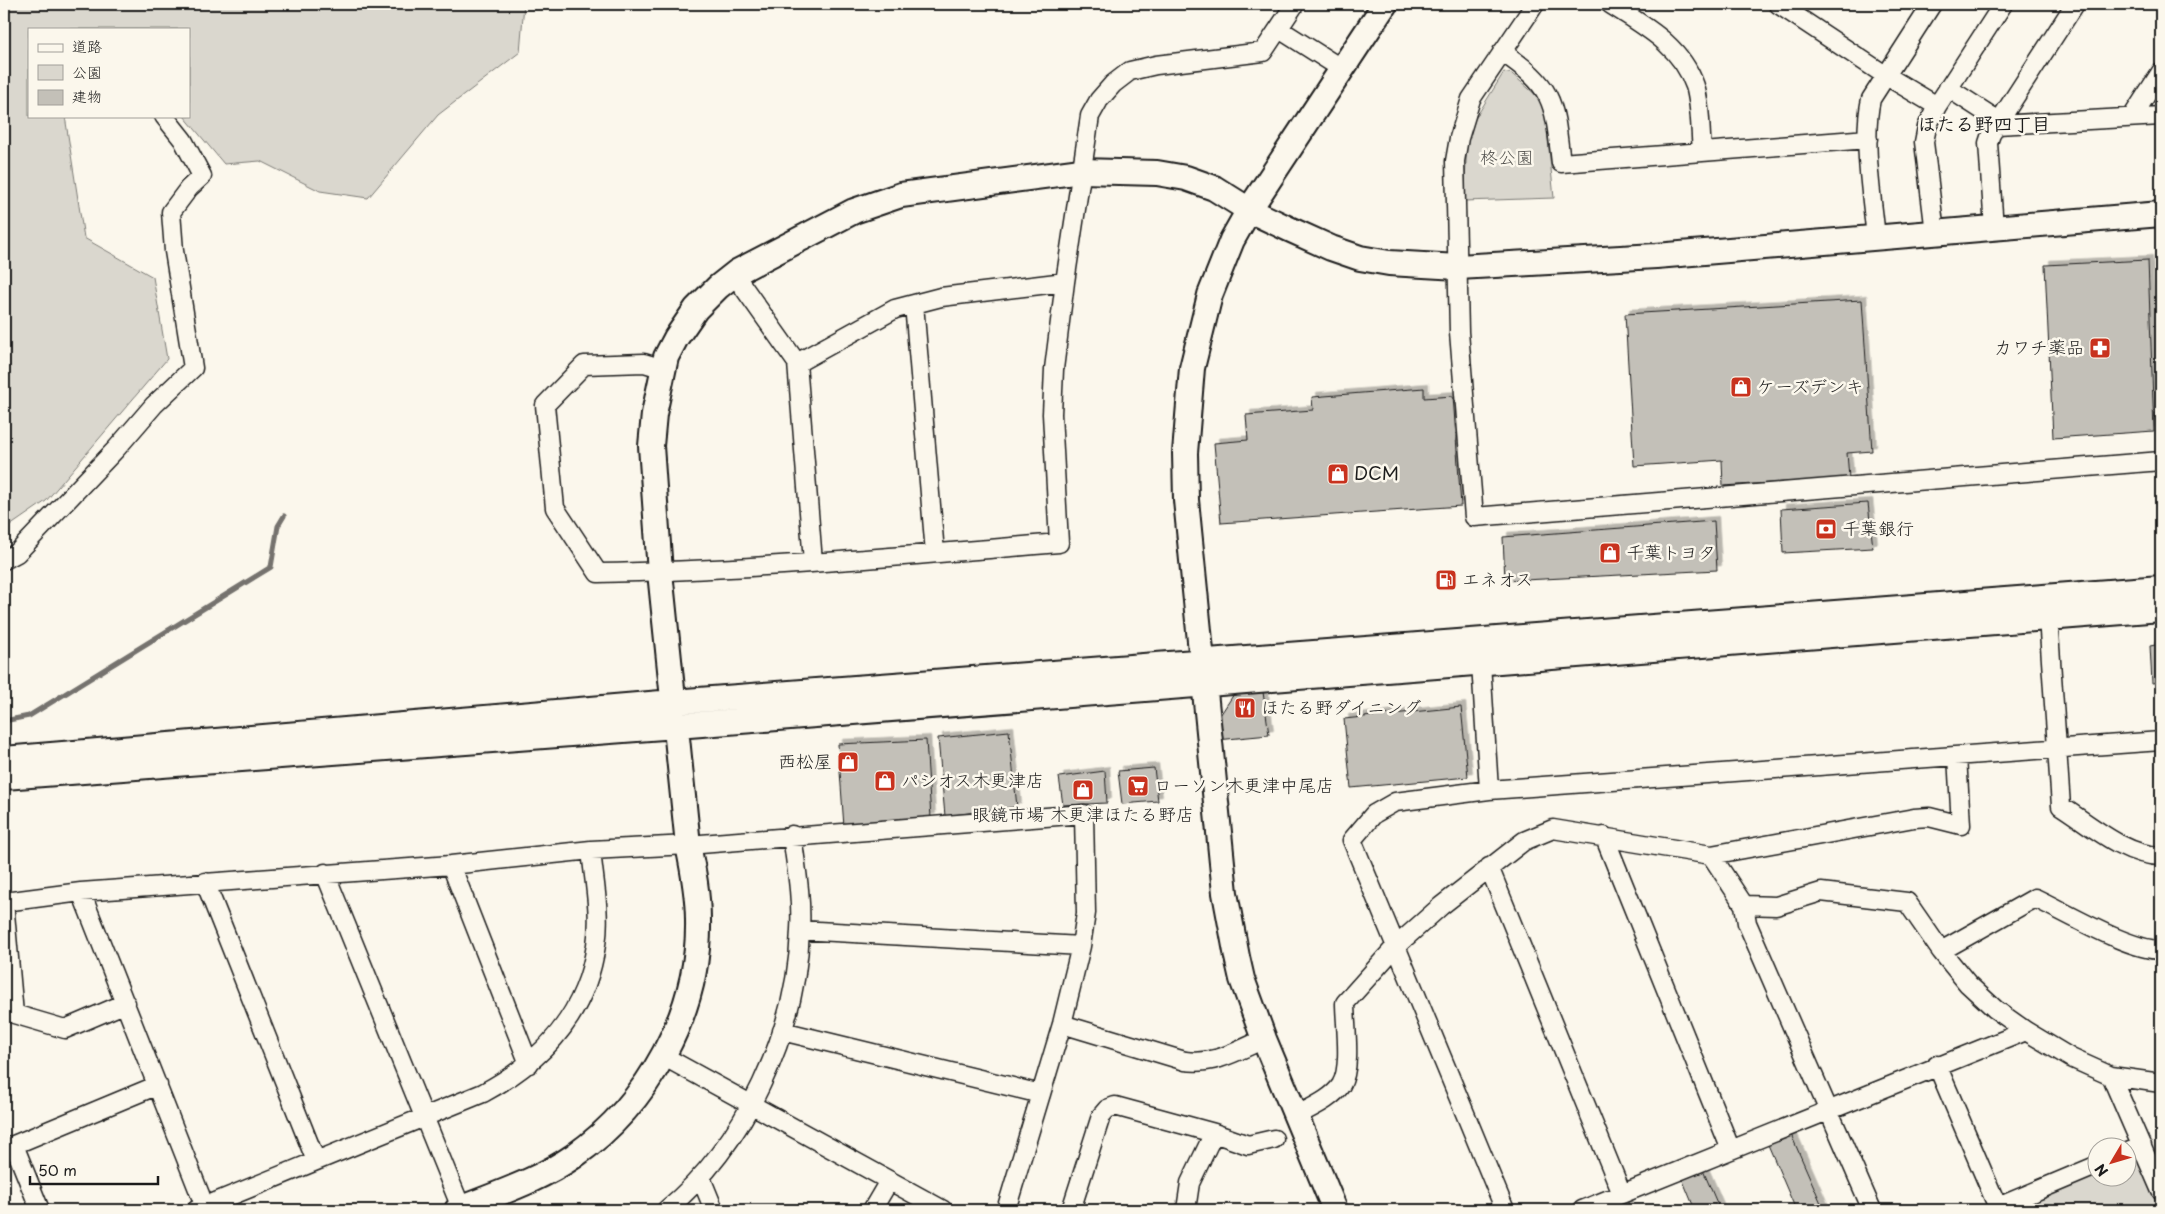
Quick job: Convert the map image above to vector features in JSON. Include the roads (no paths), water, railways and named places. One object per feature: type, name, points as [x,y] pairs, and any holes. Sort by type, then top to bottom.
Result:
[{"type":"street","points":[[664,369],[644,363],[584,365],[545,405],[555,508],[598,573],[660,572],[1059,544],[1052,414],[1054,369],[1090,116],[1099,100],[1113,84],[1130,71],[1156,65],[1263,52],[1295,4]]},
{"type":"street","points":[[1335,1210],[1264,1039],[1242,979],[1225,894],[1186,500],[1186,422],[1192,368],[1210,294],[1232,240],[1249,210],[1385,4]]},
{"type":"street","points":[[1535,4],[1471,99],[1459,138],[1455,160],[1459,332],[1474,517],[2161,461]]},
{"type":"street","points":[[1610,4],[1658,35],[1671,46],[1686,67],[1695,86],[1702,151]]},
{"type":"street","points":[[1778,4],[1885,75],[1937,106]]},
{"type":"street","points":[[1876,238],[1868,139],[1868,114],[1871,99],[1932,4]]},
{"type":"street","points":[[1935,234],[1924,142],[1927,127],[1948,88],[2003,4]]},
{"type":"street","points":[[1994,228],[1988,143],[1998,123],[2075,4]]},
{"type":"street","points":[[1279,28],[1342,69]]},
{"type":"street","points":[[1502,52],[1533,74],[1551,100],[1556,120],[1561,163],[1868,139]]},
{"type":"street","points":[[2132,117],[2161,72]]},
{"type":"street","points":[[1948,88],[1998,123],[2161,116]]},
{"type":"street","points":[[4,560],[18,553],[116,449],[154,405],[193,368],[174,250],[171,212],[202,176],[183,140],[166,118]]},
{"type":"street","points":[[325,873],[460,1210],[537,1178],[573,1157],[606,1131],[637,1096],[663,1056],[682,1014],[692,978],[698,920],[695,881],[688,845],[660,572],[651,446],[654,414],[666,357],[676,338],[696,309],[734,274],[854,211],[901,195],[1081,171],[1157,173],[1186,178],[1214,188],[1249,210],[1331,248],[1360,258],[1389,263],[1458,267],[1656,256],[2161,214]]},
{"type":"street","points":[[734,274],[797,362],[813,562]]},
{"type":"street","points":[[797,362],[896,309],[941,297],[1065,282]]},
{"type":"street","points":[[914,304],[935,553]]},
{"type":"street","points":[[4,758],[1203,660],[2161,588]]},
{"type":"street","points":[[4,777],[2161,609]]},
{"type":"street","points":[[2048,618],[2061,806],[2119,844],[2138,853],[2161,856]]},
{"type":"street","points":[[1481,663],[1489,790]]},
{"type":"street","points":[[1505,1210],[1352,840],[1374,814],[1396,802],[1489,790],[2161,741]]},
{"type":"street","points":[[1296,1116],[1328,1098],[1341,1085],[1346,1068],[1345,1003],[1396,946],[1489,867],[1524,841],[1553,829],[1711,855],[1914,818],[1929,817],[1960,825],[1957,756]]},
{"type":"street","points":[[126,1003],[65,1029],[14,1014],[4,902],[81,892],[452,864],[591,850],[688,845],[792,835],[1084,814],[1086,913],[1081,946],[1062,1024],[1006,1210]]},
{"type":"street","points":[[666,1210],[701,1178],[733,1134],[750,1104],[782,1031],[793,992],[800,930],[798,884],[792,835]]},
{"type":"street","points":[[1604,836],[1731,1150]]},
{"type":"street","points":[[81,892],[158,1085],[201,1208],[483,1093],[505,1081],[529,1064],[567,1023],[581,999],[591,973],[596,944],[597,918],[591,850]]},
{"type":"street","points":[[1711,855],[1744,905],[1747,922],[1830,1109],[1872,1210]]},
{"type":"street","points":[[452,864],[529,1064]]},
{"type":"street","points":[[1489,867],[1622,1194]]},
{"type":"street","points":[[205,882],[316,1161]]},
{"type":"street","points":[[1744,905],[1776,906],[1821,892],[1907,902],[1941,951],[1968,984],[1996,1009],[2026,1031],[2070,1058],[2111,1076],[2161,1083]]},
{"type":"street","points":[[1941,951],[2035,898],[2132,945],[2151,950],[2161,950]]},
{"type":"street","points":[[800,930],[1081,946]]},
{"type":"street","points":[[1062,1024],[1184,1061],[1199,1063],[1213,1061],[1264,1039]]},
{"type":"street","points":[[782,1031],[1041,1094]]},
{"type":"street","points":[[1582,1210],[2026,1031]]},
{"type":"street","points":[[663,1056],[943,1210]]},
{"type":"street","points":[[1937,1066],[1999,1208],[2088,1169]]},
{"type":"street","points":[[2111,1076],[2131,1136]]},
{"type":"street","points":[[40,1210],[9,1147],[158,1085]]},
{"type":"street","points":[[1071,1210],[1101,1116],[1107,1109],[1115,1106],[1214,1133],[1248,1145],[1274,1140]]},
{"type":"street","points":[[1186,1210],[1190,1183],[1214,1133]]},
{"type":"street","points":[[2138,1154],[2161,1191]]},
{"type":"street","points":[[701,1178],[714,1210]]},
{"type":"street","points":[[872,1210],[889,1181]]},
{"type":"waterway","points":[[4,721],[29,716],[271,567],[278,526],[284,516]]},
{"type":"place","name":"カワチ薬品","points":[[2100,348]]},
{"type":"place","name":"ケーズデンキ","points":[[1741,387]]},
{"type":"place","name":"DCM","points":[[1338,474]]},
{"type":"place","name":"千葉銀行","points":[[1826,529]]},
{"type":"place","name":"千葉トヨタ","points":[[1610,553]]},
{"type":"place","name":"エネオス","points":[[1446,580]]},
{"type":"place","name":"ほたる野ダイニング","points":[[1245,708]]},
{"type":"place","name":"西松屋","points":[[848,762]]},
{"type":"place","name":"パシオス木更津店","points":[[885,781]]},
{"type":"place","name":"ローソン木更津中尾店","points":[[1138,786]]},
{"type":"place","name":"眼鏡市場 木更津ほたる野店","points":[[1083,790]]},
{"type":"district","name":"ほたる野四丁目","points":[[1984,124]]},
{"type":"park label","name":"柊公園","points":[[1507,158]]}]
